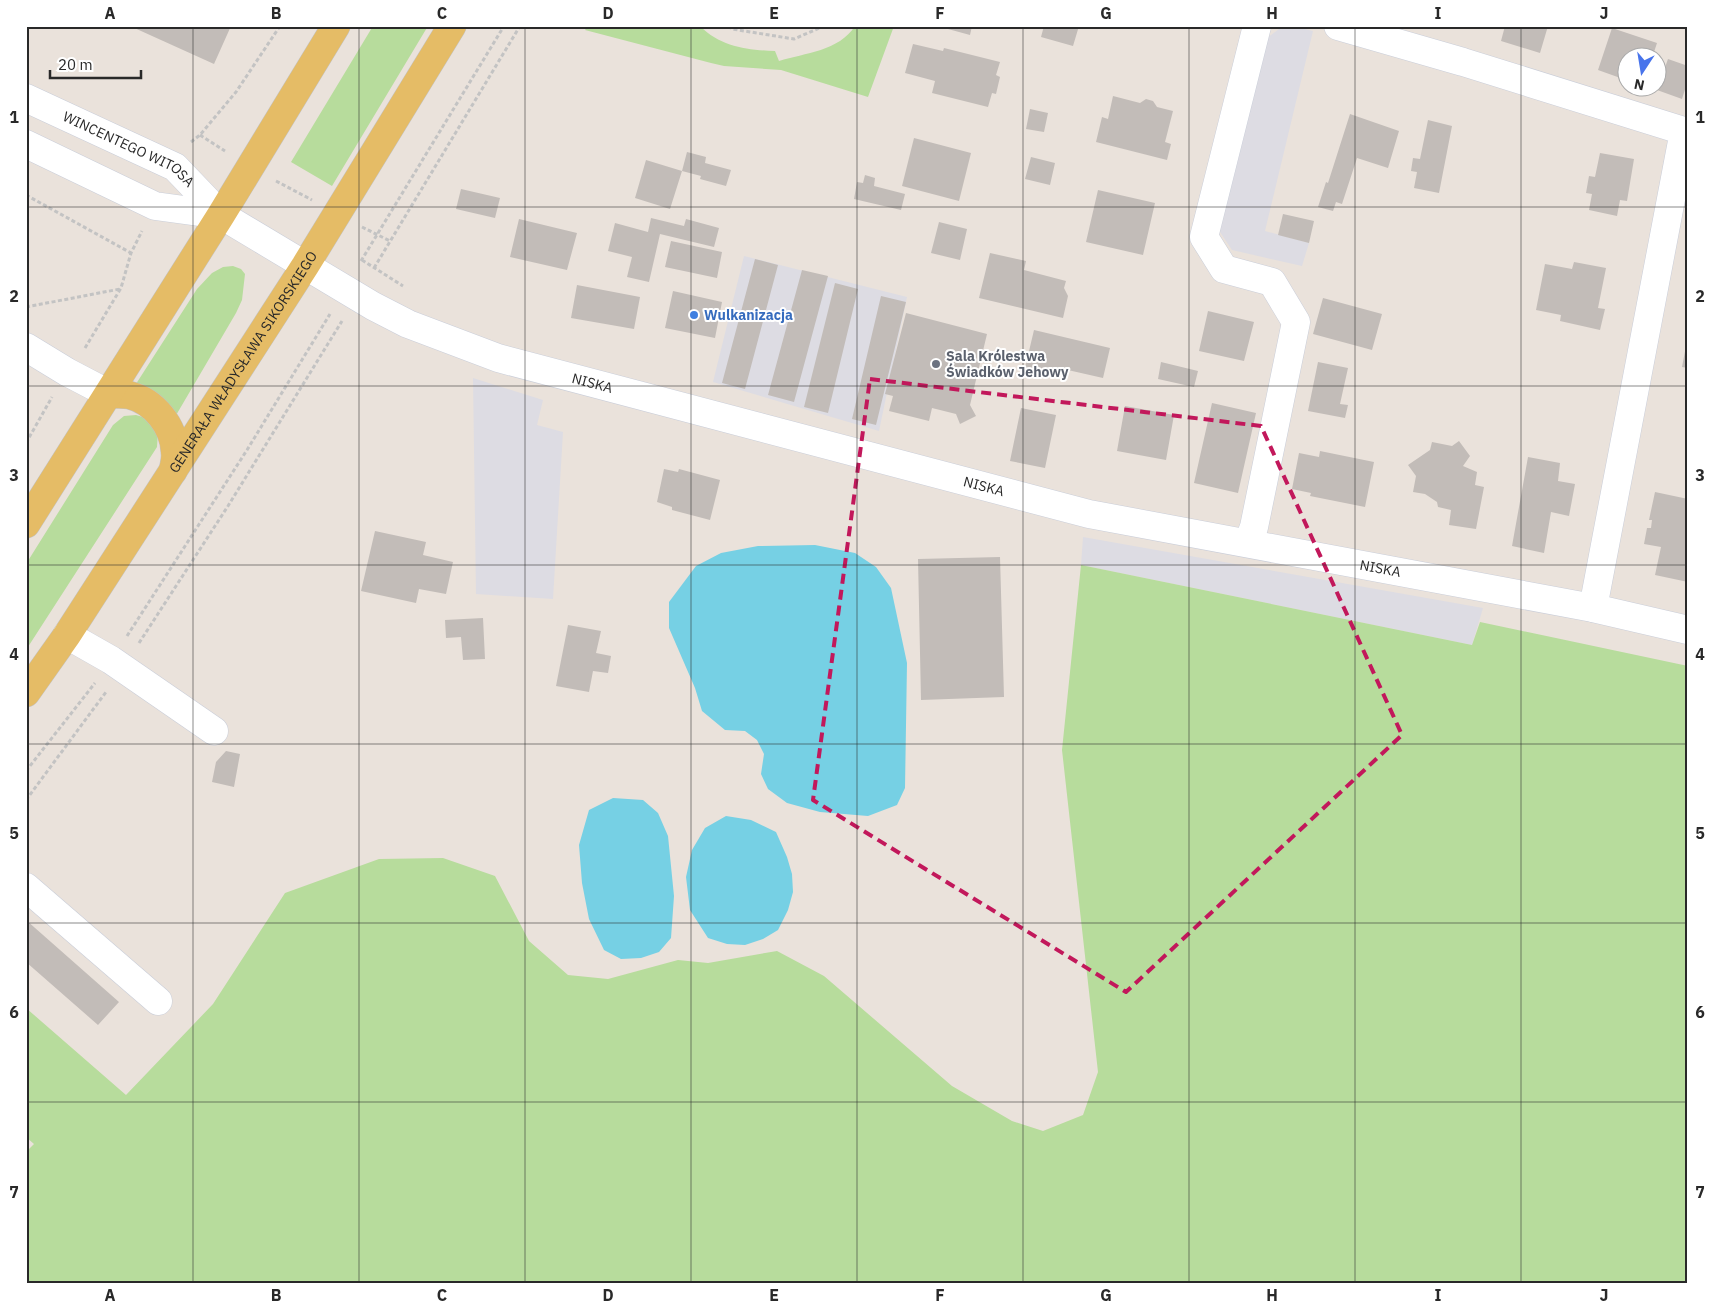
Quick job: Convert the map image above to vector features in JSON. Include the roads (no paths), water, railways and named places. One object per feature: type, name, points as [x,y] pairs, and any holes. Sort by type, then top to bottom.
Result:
[{"type":"main road","points":[[26,524],[221,215],[336,26]]},
{"type":"main road","name":"GENERAŁA WŁADYSŁAWA SIKORSKIEGO","points":[[26,693],[67,635],[305,266],[452,26]]},
{"type":"main road","points":[[109,394],[129,395],[147,403],[161,416],[171,432],[175,452],[173,471]]},
{"type":"street","points":[[1248,543],[1254,527],[1296,322],[1272,282],[1224,269],[1204,237],[1257,26]]},
{"type":"street","points":[[1338,26],[1463,62],[1684,131],[1684,157],[1593,608]]},
{"type":"street","name":"WINCENTEGO WITOSA","points":[[26,98],[175,167],[221,215],[305,266]]},
{"type":"street","name":"WINCENTEGO WITOSA","points":[[26,144],[155,206],[221,215]]},
{"type":"street","name":"NISKA","points":[[305,266],[408,324],[498,358],[1089,514],[1593,608],[1688,630]]},
{"type":"street","points":[[26,347],[66,372],[109,394]]},
{"type":"street","points":[[67,635],[117,664],[214,731]]},
{"type":"street","points":[[26,887],[158,1001]]},
{"type":"water","points":[[815,545],[855,553],[876,567],[891,588],[907,663],[905,788],[897,805],[868,816],[820,812],[787,803],[768,789],[761,774],[764,754],[757,740],[745,731],[725,730],[702,711],[695,688],[669,628],[669,602],[696,566],[721,553],[758,546]]},
{"type":"water","points":[[613,798],[643,800],[658,813],[668,836],[674,896],[671,938],[659,952],[641,958],[621,959],[604,950],[589,919],[582,883],[579,845],[589,810]]},
{"type":"water","points":[[726,816],[751,820],[776,832],[792,874],[793,892],[788,910],[778,930],[763,939],[745,945],[727,944],[708,938],[690,910],[686,877],[692,850],[705,828]]},
{"type":"place","name":"Wulkanizacja","points":[[694,315]]},
{"type":"place","name":"Sala Królestwa Świadków Jehowy","points":[[936,364]]}]
